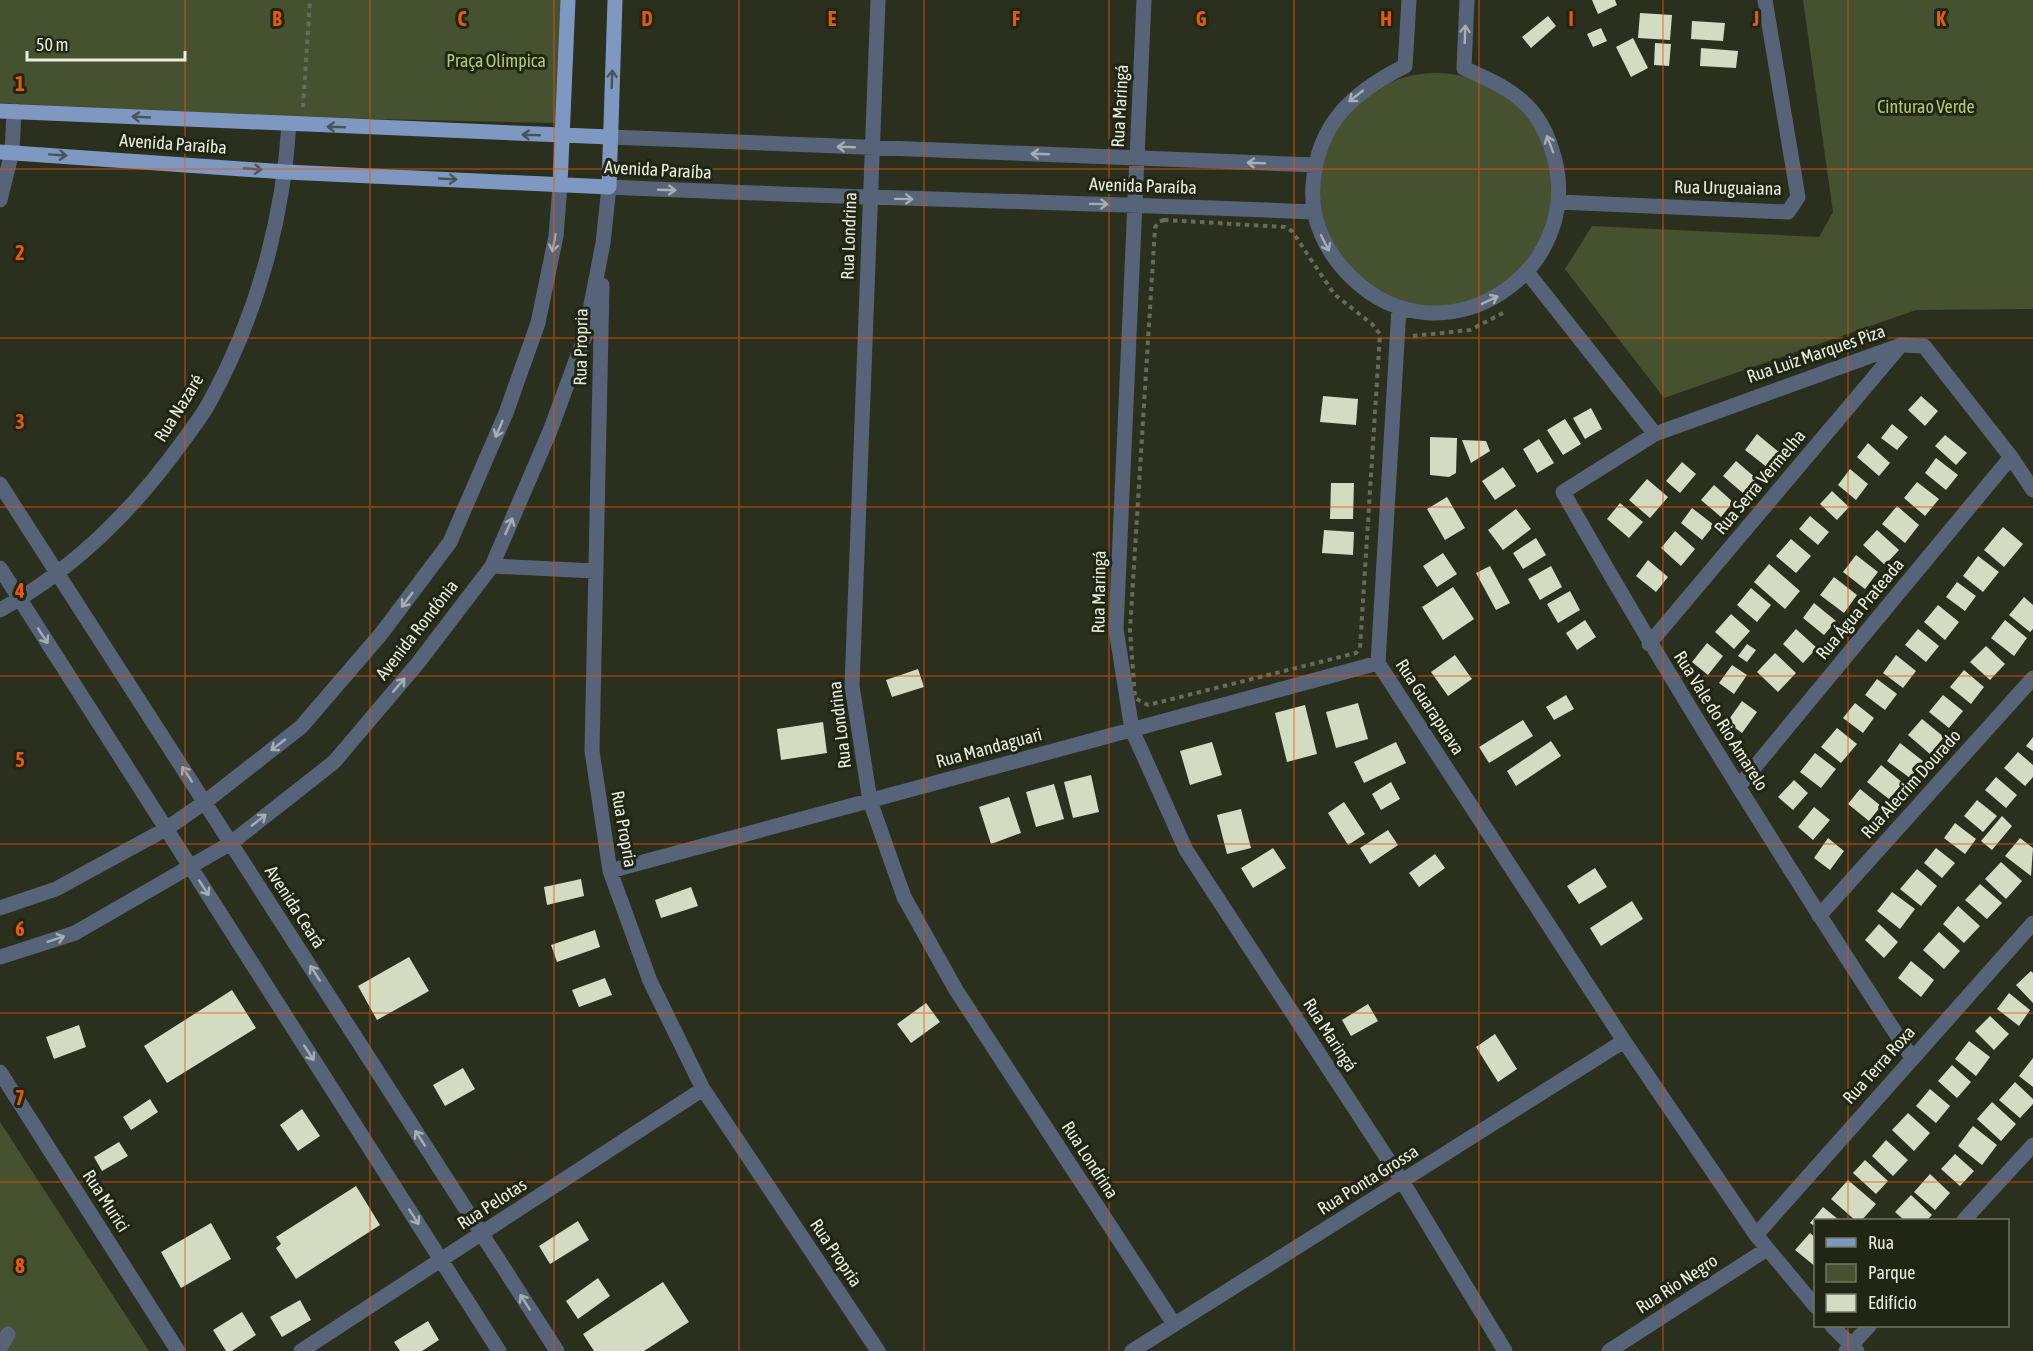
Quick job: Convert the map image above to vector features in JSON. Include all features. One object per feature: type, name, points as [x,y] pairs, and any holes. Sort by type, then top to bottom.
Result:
[{"type":"main road","name":"Avenida Rondônia","points":[[560,185],[568,0]]},
{"type":"main road","name":"Avenida Rondônia","points":[[609,187],[615,0]]},
{"type":"main road","name":"Avenida Paraíba","points":[[7,111],[610,137]]},
{"type":"main road","name":"Avenida Paraíba","points":[[6,152],[286,172],[609,187]]},
{"type":"street","name":"Rua Londrina","points":[[878,0],[852,686],[870,801],[904,897],[956,990],[1174,1324]]},
{"type":"street","name":"Rua Maringá","points":[[1144,0],[1116,629],[1132,730],[1186,850],[1402,1181],[1505,1351]]},
{"type":"street","points":[[1409,0],[1405,66],[1375,81],[1347,103],[1327,132],[1315,165],[1314,212],[1319,229],[1335,261],[1365,291],[1399,308],[1421,313],[1446,313],[1467,309],[1506,291],[1527,272],[1547,243],[1558,202],[1555,159],[1538,120],[1524,102],[1507,89],[1464,68],[1467,0]]},
{"type":"street","name":"Rua Uruguaiana","points":[[1558,202],[1788,212],[1798,196],[1765,0]]},
{"type":"street","points":[[0,200],[6,152],[7,111]]},
{"type":"street","name":"Rua Nazaré","points":[[0,610],[57,571],[114,525],[163,468],[209,405],[243,329],[267,260],[295,125]]},
{"type":"street","name":"Avenida Paraíba","points":[[610,137],[1315,165]]},
{"type":"street","name":"Avenida Rondônia","points":[[0,908],[56,889],[166,829],[205,802],[301,727],[381,633],[450,542],[506,413],[538,323],[556,236],[560,185]]},
{"type":"street","name":"Avenida Paraíba","points":[[609,187],[870,199],[1136,204],[1314,212]]},
{"type":"street","name":"Avenida Rondônia","points":[[0,957],[75,933],[231,843],[334,762],[418,663],[492,566],[550,431],[585,336],[603,243],[609,187]]},
{"type":"street","name":"Rua Propria","points":[[603,243],[592,751],[610,871],[650,981],[704,1089],[878,1351]]},
{"type":"street","points":[[1527,272],[1655,434]]},
{"type":"street","name":"Rua Guarapuava","points":[[1399,308],[1378,663],[1624,1041],[1756,1234],[1814,1305]]},
{"type":"street","name":"Rua Luiz Marques Piza","points":[[1655,434],[1902,345],[1924,346],[2011,457],[2033,490]]},
{"type":"street","name":"Rua Serra Vermelha","points":[[1649,644],[1902,345]]},
{"type":"street","name":"Rua Vale do Rio Amarelo","points":[[1655,434],[1563,492],[1649,644],[1819,916],[1912,1058]]},
{"type":"street","name":"Rua Água Prateada","points":[[1739,786],[2011,457]]},
{"type":"street","name":"Avenida Ceará","points":[[0,484],[557,1351]]},
{"type":"street","points":[[492,566],[596,571]]},
{"type":"street","points":[[0,568],[499,1351]]},
{"type":"street","name":"Rua Mandaguari","points":[[610,871],[1378,663]]},
{"type":"street","name":"Rua Alecrim Dourado","points":[[1819,916],[2033,678]]},
{"type":"street","name":"Rua Terra Roxa","points":[[1756,1234],[2033,922]]},
{"type":"street","name":"Rua Ponta Grossa","points":[[1132,1351],[1624,1041]]},
{"type":"street","name":"Rua Murici","points":[[0,1072],[178,1351]]},
{"type":"street","name":"Rua Pelotas","points":[[301,1351],[704,1089]]},
{"type":"street","points":[[1967,1219],[2033,1145]]},
{"type":"street","name":"Rua Rio Negro","points":[[1609,1351],[1767,1249]]},
{"type":"street","points":[[1833,1327],[1851,1349],[1868,1327]]},
{"type":"street","points":[[0,1348],[8,1334]]},
{"type":"path","points":[[295,125],[310,0]]},
{"type":"path","points":[[1158,222],[1285,227],[1292,231],[1334,294],[1372,324],[1380,334],[1360,648],[1356,653],[1324,660],[1148,705],[1135,698],[1130,630],[1134,541],[1158,222]]},
{"type":"green space","name":"Praça Olímpica","points":[[0,0],[562,0],[557,123],[286,117],[0,103]]},
{"type":"green space","name":"Cinturao Verde","points":[[1803,0],[2033,0],[2033,309],[1916,310],[1664,398],[1565,269],[1592,226],[1819,237],[1833,212]]},
{"type":"green space","points":[[1436,73],[1481,82],[1501,93],[1519,107],[1533,125],[1544,145],[1553,190],[1544,235],[1533,255],[1519,273],[1501,287],[1481,298],[1436,307],[1391,298],[1371,287],[1353,273],[1339,255],[1328,235],[1319,190],[1328,145],[1339,125],[1353,107],[1371,93],[1391,82]]},
{"type":"green space","points":[[0,1122],[149,1351],[0,1351]]},
{"type":"building","points":[[1592,0],[1615,0],[1617,5],[1598,14]]},
{"type":"building","points":[[1640,13],[1672,15],[1670,40],[1638,38]]},
{"type":"building","points":[[1548,16],[1556,26],[1531,48],[1522,37]]},
{"type":"building","points":[[1692,21],[1725,23],[1723,41],[1691,39]]},
{"type":"building","points":[[1601,28],[1607,41],[1593,47],[1587,34]]},
{"type":"building","points":[[1633,38],[1648,68],[1631,77],[1616,47]]},
{"type":"building","points":[[1655,43],[1671,44],[1669,66],[1654,65]]},
{"type":"building","points":[[1701,48],[1738,51],[1736,68],[1700,66]]},
{"type":"building","points":[[1323,396],[1358,399],[1356,425],[1320,422]]},
{"type":"building","points":[[1921,396],[1938,411],[1925,426],[1908,410]]},
{"type":"building","points":[[1591,408],[1602,429],[1585,439],[1573,418]]},
{"type":"building","points":[[1565,419],[1581,444],[1563,455],[1547,430]]},
{"type":"building","points":[[1892,424],[1908,437],[1897,450],[1881,438]]},
{"type":"building","points":[[1757,434],[1780,453],[1768,468],[1745,450]]},
{"type":"building","points":[[1945,435],[1967,453],[1956,465],[1935,446]]},
{"type":"building","points":[[1430,437],[1457,438],[1456,473],[1449,477],[1430,475]]},
{"type":"building","points":[[1539,439],[1554,463],[1537,473],[1523,449]]},
{"type":"building","points":[[1462,440],[1486,441],[1490,451],[1471,463]]},
{"type":"building","points":[[1868,443],[1890,463],[1879,476],[1857,457]]},
{"type":"building","points":[[1936,458],[1958,475],[1946,490],[1925,473]]},
{"type":"building","points":[[1736,461],[1757,479],[1744,494],[1723,476]]},
{"type":"building","points":[[1682,462],[1696,474],[1680,493],[1666,481]]},
{"type":"building","points":[[1503,467],[1516,486],[1495,500],[1482,481]]},
{"type":"building","points":[[1850,469],[1868,484],[1856,500],[1838,485]]},
{"type":"building","points":[[1647,479],[1668,497],[1650,518],[1629,500]]},
{"type":"building","points":[[1917,482],[1939,499],[1925,516],[1904,498]]},
{"type":"building","points":[[1331,483],[1354,483],[1353,519],[1330,519]]},
{"type":"building","points":[[1714,485],[1733,502],[1721,517],[1701,500]]},
{"type":"building","points":[[1832,491],[1849,507],[1837,520],[1820,504]]},
{"type":"building","points":[[1447,497],[1465,528],[1445,540],[1427,509]]},
{"type":"building","points":[[1620,503],[1643,522],[1629,538],[1607,519]]},
{"type":"building","points":[[1897,506],[1919,525],[1905,543],[1882,524]]},
{"type":"building","points":[[1692,508],[1714,525],[1702,540],[1681,523]]},
{"type":"building","points":[[1516,509],[1531,529],[1503,550],[1488,530]]},
{"type":"building","points":[[1810,516],[1829,532],[1818,545],[1799,529]]},
{"type":"building","points":[[2003,527],[2023,544],[2004,567],[1984,550]]},
{"type":"building","points":[[1324,530],[1354,532],[1353,555],[1322,553]]},
{"type":"building","points":[[1877,530],[1899,550],[1885,565],[1863,545]]},
{"type":"building","points":[[1675,531],[1695,549],[1681,566],[1661,548]]},
{"type":"building","points":[[1536,538],[1546,555],[1523,569],[1513,553]]},
{"type":"building","points":[[1791,539],[1811,556],[1796,573],[1776,556]]},
{"type":"building","points":[[1443,553],[1457,574],[1437,587],[1423,566]]},
{"type":"building","points":[[1856,555],[1878,572],[1865,589],[1843,572]]},
{"type":"building","points":[[1978,556],[1999,572],[1983,592],[1963,576]]},
{"type":"building","points":[[1648,560],[1668,577],[1656,592],[1636,576]]},
{"type":"building","points":[[1769,564],[1800,591],[1785,609],[1754,582]]},
{"type":"building","points":[[1490,566],[1510,603],[1496,610],[1476,573]]},
{"type":"building","points":[[1551,566],[1562,587],[1540,600],[1528,579]]},
{"type":"building","points":[[1834,577],[1857,595],[1844,613],[1820,595]]},
{"type":"building","points":[[1957,582],[1976,596],[1965,611],[1946,597]]},
{"type":"building","points":[[1453,587],[1474,619],[1443,640],[1422,607]]},
{"type":"building","points":[[1751,588],[1771,605],[1757,622],[1737,605]]},
{"type":"building","points":[[1570,591],[1580,610],[1558,623],[1547,604]]},
{"type":"building","points":[[2024,597],[2033,605],[2033,629],[2030,632],[2009,615]]},
{"type":"building","points":[[1814,603],[1836,621],[1824,635],[1803,618]]},
{"type":"building","points":[[1938,605],[1959,622],[1945,640],[1924,622]]},
{"type":"building","points":[[1731,614],[1750,631],[1734,649],[1715,632]]},
{"type":"building","points":[[1585,620],[1596,637],[1577,650],[1566,633]]},
{"type":"building","points":[[2005,620],[2027,638],[2014,656],[1991,638]]},
{"type":"building","points":[[1796,629],[1817,648],[1803,663],[1783,644]]},
{"type":"building","points":[[1918,629],[1939,646],[1926,662],[1905,645]]},
{"type":"building","points":[[1707,643],[1723,656],[1708,675],[1692,662]]},
{"type":"building","points":[[1747,644],[1756,650],[1747,662],[1738,656]]},
{"type":"building","points":[[1986,646],[2005,664],[1990,680],[1970,662]]},
{"type":"building","points":[[1775,653],[1796,673],[1778,692],[1757,672]]},
{"type":"building","points":[[1455,655],[1472,679],[1448,696],[1431,672]]},
{"type":"building","points":[[1896,655],[1916,671],[1903,688],[1883,673]]},
{"type":"building","points":[[1732,665],[1747,675],[1734,694],[1719,683]]},
{"type":"building","points":[[918,669],[924,687],[892,697],[886,680]]},
{"type":"building","points":[[1964,670],[1984,687],[1971,704],[1950,687]]},
{"type":"building","points":[[1877,679],[1897,694],[1885,710],[1865,695]]},
{"type":"building","points":[[1566,695],[1574,709],[1554,720],[1546,707]]},
{"type":"building","points":[[1943,695],[1963,711],[1949,728],[1929,712]]},
{"type":"building","points":[[1742,701],[1757,712],[1742,733],[1727,722]]},
{"type":"building","points":[[1358,703],[1368,739],[1336,748],[1326,712]]},
{"type":"building","points":[[1855,703],[1874,718],[1863,733],[1843,718]]},
{"type":"building","points":[[1305,705],[1317,754],[1287,762],[1275,713]]},
{"type":"building","points":[[1922,719],[1944,737],[1930,754],[1908,735]]},
{"type":"building","points":[[1523,720],[1533,736],[1489,763],[1479,747]]},
{"type":"building","points":[[823,722],[827,753],[781,760],[777,729]]},
{"type":"building","points":[[1837,728],[1857,744],[1841,763],[1821,747]]},
{"type":"building","points":[[2033,737],[2033,751],[2026,746]]},
{"type":"building","points":[[1551,741],[1561,756],[1516,786],[1507,771]]},
{"type":"building","points":[[1212,742],[1222,775],[1190,785],[1180,751]]},
{"type":"building","points":[[1396,742],[1406,763],[1364,783],[1354,762]]},
{"type":"building","points":[[1900,743],[1923,761],[1910,778],[1887,761]]},
{"type":"building","points":[[2018,752],[2033,765],[2033,777],[2025,786],[2004,768]]},
{"type":"building","points":[[1815,753],[1836,769],[1821,788],[1800,772]]},
{"type":"building","points":[[1881,765],[1903,783],[1889,799],[1867,782]]},
{"type":"building","points":[[1091,775],[1099,812],[1073,818],[1064,782]]},
{"type":"building","points":[[1996,777],[2017,795],[2006,808],[1985,790]]},
{"type":"building","points":[[1794,780],[1808,793],[1793,810],[1778,797]]},
{"type":"building","points":[[1391,782],[1400,799],[1381,810],[1372,794]]},
{"type":"building","points":[[1054,784],[1064,819],[1036,827],[1026,792]]},
{"type":"building","points":[[1860,789],[1881,806],[1869,821],[1848,804]]},
{"type":"building","points":[[1009,797],[1021,833],[991,844],[979,807]]},
{"type":"building","points":[[1977,800],[1997,816],[1983,832],[1964,816]]},
{"type":"building","points":[[1344,802],[1365,834],[1348,845],[1328,813]]},
{"type":"building","points":[[1814,807],[1830,820],[1813,840],[1798,827]]},
{"type":"building","points":[[1241,809],[1251,848],[1227,854],[1217,815]]},
{"type":"building","points":[[2002,816],[2012,826],[1992,850],[1981,841]]},
{"type":"building","points":[[1955,823],[1976,839],[1965,854],[1944,838]]},
{"type":"building","points":[[1388,830],[1398,845],[1370,864],[1360,848]]},
{"type":"building","points":[[1828,838],[1844,851],[1830,870],[1814,858]]},
{"type":"building","points":[[2020,838],[2033,848],[2031,876],[2005,856]]},
{"type":"building","points":[[1273,848],[1286,868],[1253,888],[1241,868]]},
{"type":"building","points":[[1936,848],[1955,863],[1942,878],[1924,863]]},
{"type":"building","points":[[1435,854],[1445,868],[1419,887],[1409,873]]},
{"type":"building","points":[[2001,862],[2022,881],[2006,899],[1985,879]]},
{"type":"building","points":[[1595,868],[1607,887],[1579,904],[1567,886]]},
{"type":"building","points":[[1917,869],[1937,886],[1921,906],[1900,889]]},
{"type":"building","points":[[581,879],[584,896],[547,905],[544,887]]},
{"type":"building","points":[[1980,884],[2002,903],[1987,919],[1965,900]]},
{"type":"building","points":[[691,887],[698,906],[661,918],[655,900]]},
{"type":"building","points":[[1892,892],[1915,909],[1900,929],[1877,911]]},
{"type":"building","points":[[1632,901],[1643,919],[1601,946],[1590,928]]},
{"type":"building","points":[[1958,906],[1980,926],[1964,943],[1943,924]]},
{"type":"building","points":[[1879,924],[1898,942],[1884,958],[1865,940]]},
{"type":"building","points":[[595,930],[600,947],[557,962],[551,945]]},
{"type":"building","points":[[1939,932],[1960,951],[1944,969],[1923,950]]},
{"type":"building","points":[[409,957],[429,991],[377,1020],[358,986]]},
{"type":"building","points":[[1911,961],[1934,980],[1921,997],[1898,978]]},
{"type":"building","points":[[2031,971],[2033,973],[2033,1003],[2016,985]]},
{"type":"building","points":[[605,978],[612,995],[579,1007],[572,990]]},
{"type":"building","points":[[232,990],[256,1028],[167,1083],[144,1046]]},
{"type":"building","points":[[2009,993],[2030,1010],[2019,1026],[1997,1009]]},
{"type":"building","points":[[926,1003],[940,1022],[911,1043],[897,1024]]},
{"type":"building","points":[[1368,1004],[1378,1021],[1351,1036],[1342,1020]]},
{"type":"building","points":[[1990,1016],[2009,1034],[1994,1050],[1975,1031]]},
{"type":"building","points":[[79,1025],[86,1047],[54,1059],[46,1037]]},
{"type":"building","points":[[1495,1034],[1517,1069],[1498,1082],[1476,1047]]},
{"type":"building","points":[[1969,1041],[1990,1057],[1976,1076],[1955,1059]]},
{"type":"building","points":[[2033,1058],[2033,1087],[2019,1076]]},
{"type":"building","points":[[1952,1065],[1971,1082],[1957,1098],[1938,1081]]},
{"type":"building","points":[[463,1068],[475,1089],[445,1106],[433,1085]]},
{"type":"building","points":[[2015,1082],[2033,1099],[2033,1104],[2020,1118],[1999,1100]]},
{"type":"building","points":[[1930,1089],[1950,1106],[1936,1123],[1916,1106]]},
{"type":"building","points":[[150,1099],[158,1112],[131,1130],[123,1117]]},
{"type":"building","points":[[1992,1102],[2016,1124],[2001,1141],[1977,1119]]},
{"type":"building","points":[[302,1109],[320,1136],[298,1151],[280,1125]]},
{"type":"building","points":[[1908,1113],[1930,1133],[1914,1151],[1892,1130]]},
{"type":"building","points":[[1973,1126],[1997,1145],[1982,1165],[1958,1146]]},
{"type":"building","points":[[1886,1140],[1908,1160],[1893,1176],[1872,1156]]},
{"type":"building","points":[[119,1142],[128,1156],[102,1171],[94,1157]]},
{"type":"building","points":[[1955,1154],[1974,1171],[1960,1186],[1941,1169]]},
{"type":"building","points":[[1865,1160],[1888,1181],[1876,1194],[1853,1173]]},
{"type":"building","points":[[1930,1174],[1950,1193],[1935,1210],[1914,1192]]},
{"type":"building","points":[[1848,1180],[1876,1204],[1863,1219],[1854,1219],[1831,1199]]},
{"type":"building","points":[[356,1186],[380,1225],[296,1279],[276,1248],[281,1244],[276,1237]]},
{"type":"building","points":[[1911,1195],[1932,1215],[1928,1219],[1903,1219],[1895,1212]]},
{"type":"building","points":[[1823,1207],[1838,1219],[1814,1219],[1814,1226],[1810,1223]]},
{"type":"building","points":[[578,1221],[589,1240],[550,1264],[539,1246]]},
{"type":"building","points":[[211,1223],[231,1259],[181,1288],[161,1252]]},
{"type":"building","points":[[1810,1233],[1814,1236],[1814,1265],[1795,1250]]},
{"type":"building","points":[[598,1278],[610,1296],[578,1319],[566,1301]]},
{"type":"building","points":[[663,1282],[689,1322],[644,1351],[594,1351],[583,1334]]},
{"type":"building","points":[[300,1300],[311,1320],[282,1337],[270,1317]]},
{"type":"building","points":[[242,1312],[256,1335],[232,1351],[226,1351],[213,1330]]},
{"type":"building","points":[[428,1321],[439,1340],[422,1351],[400,1351],[394,1342]]}]
